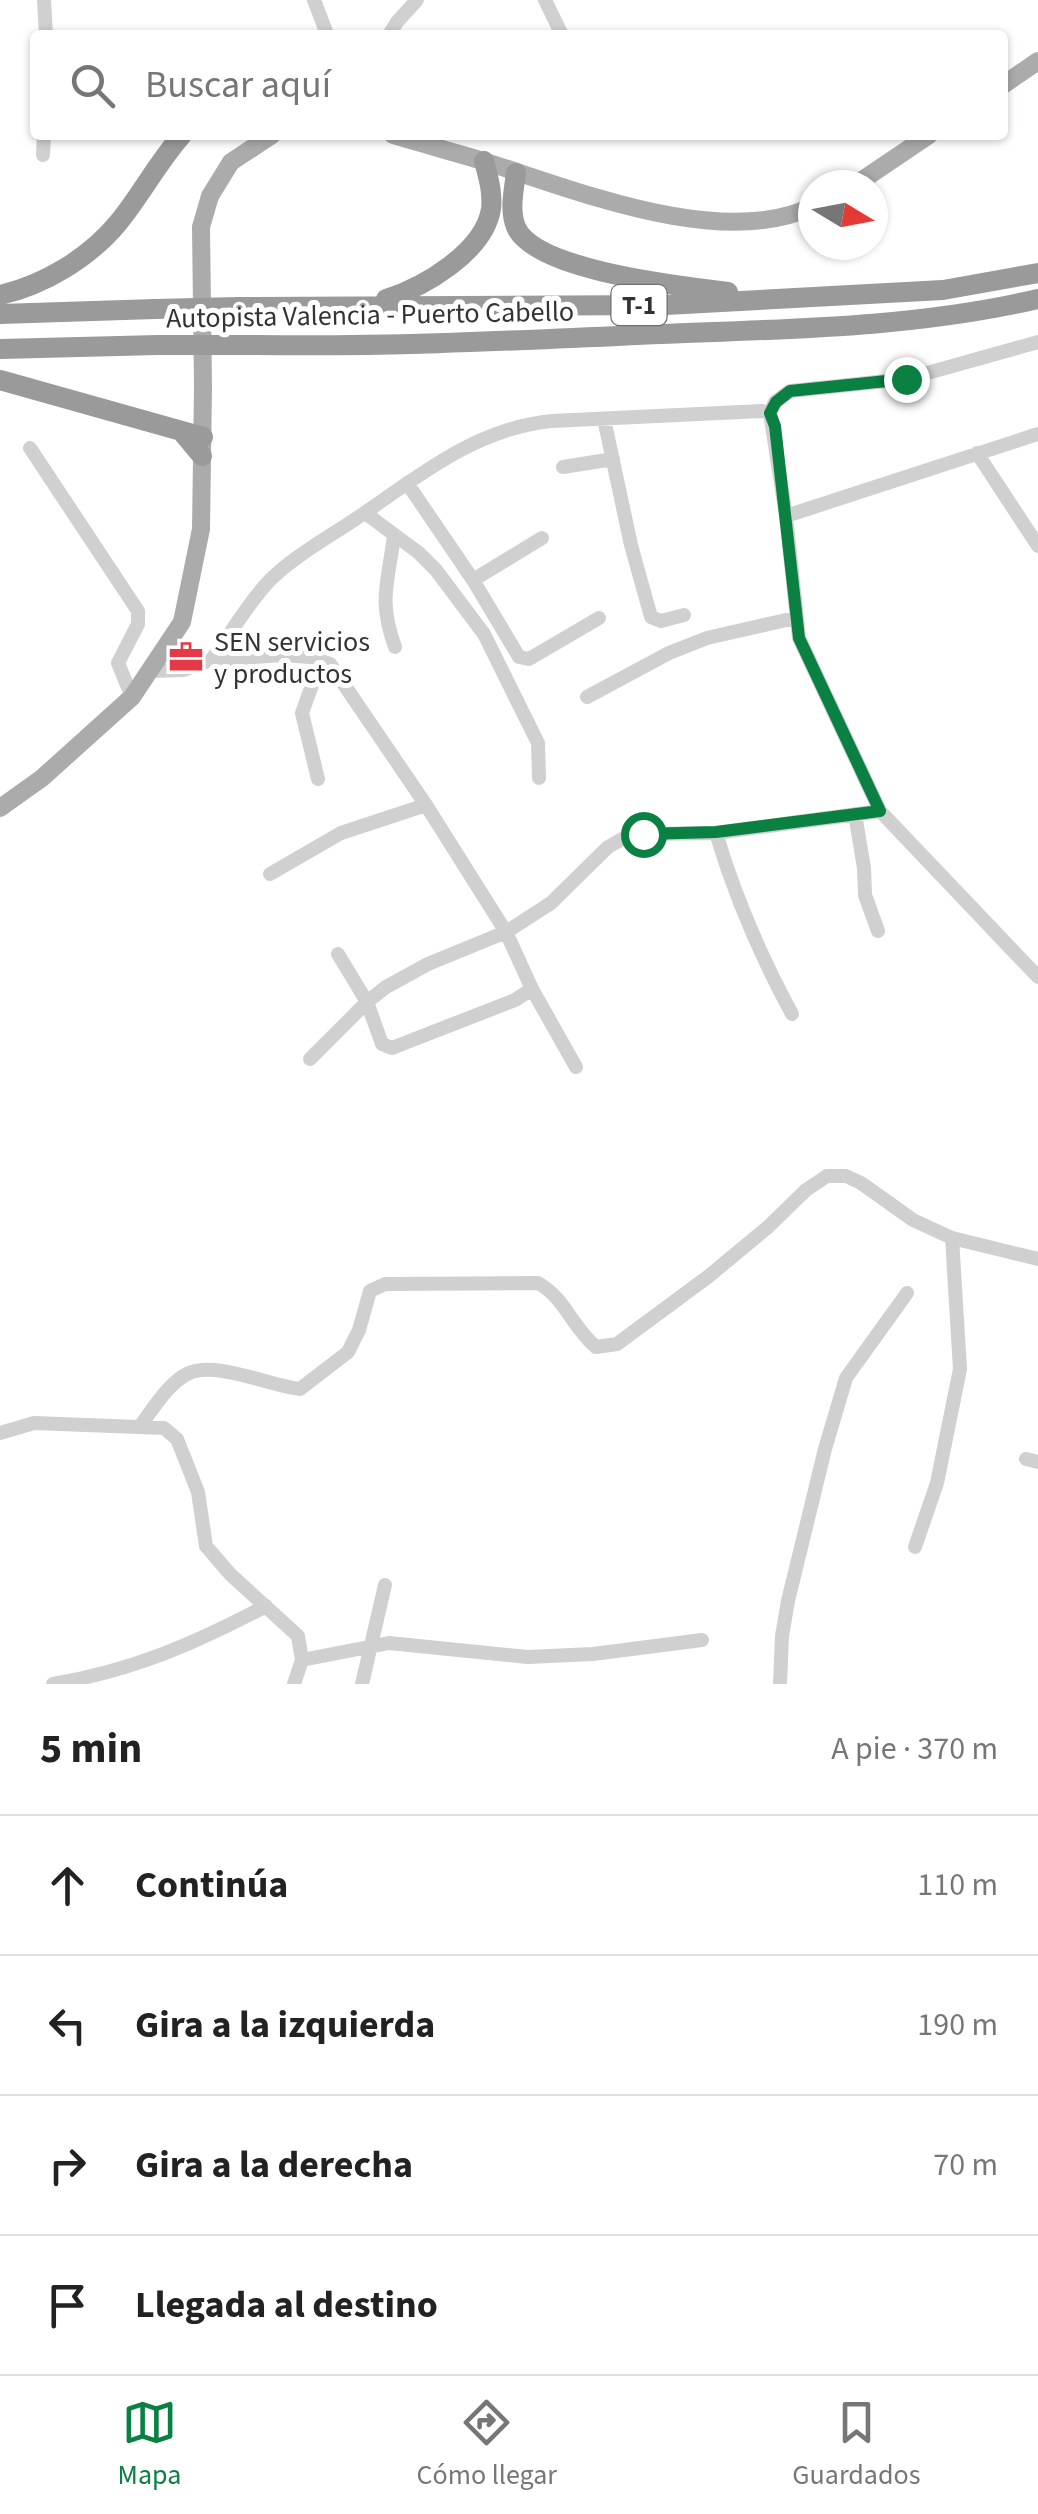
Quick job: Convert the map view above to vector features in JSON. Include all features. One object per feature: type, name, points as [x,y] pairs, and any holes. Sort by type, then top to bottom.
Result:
[{"type":"highway","points":[[0,295],[29,286],[88,252],[118,223],[178,140]]},
{"type":"highway","points":[[340,306],[402,294],[455,262],[479,236],[490,214],[492,191],[484,162]]},
{"type":"highway","points":[[516,172],[512,208],[516,226],[524,238],[552,256],[600,271],[774,299]]},
{"type":"highway","name":"Autopista Valencia - Puerto Cabello","points":[[0,314],[155,308],[666,305],[943,290],[1038,273]]},
{"type":"highway","name":"Autopista Valencia - Puerto Cabello","points":[[0,349],[363,346],[792,330],[894,323],[1038,299]]},
{"type":"highway","points":[[0,380],[195,442]]},
{"type":"main road","points":[[1008,81],[1038,61]]},
{"type":"main road","points":[[0,808],[42,778],[132,698],[182,622],[200,529],[195,442],[201,227],[210,196],[231,162],[264,140]]},
{"type":"main road","points":[[410,140],[640,210],[742,221],[798,214]]},
{"type":"main road","points":[[878,170],[922,140]]},
{"type":"street","points":[[44,0],[46,30]]},
{"type":"street","points":[[314,0],[326,30]]},
{"type":"street","points":[[392,30],[417,0]]},
{"type":"street","points":[[545,0],[560,30]]},
{"type":"street","points":[[43,155],[44,140]]},
{"type":"street","points":[[1038,342],[906,379],[790,391],[770,413],[775,426],[799,638],[880,811],[1038,978]]},
{"type":"street","points":[[211,660],[270,580],[407,483],[469,446],[520,424],[770,413]]},
{"type":"street","points":[[604,419],[651,616],[661,621],[684,614]]},
{"type":"street","points":[[786,516],[1038,434]]},
{"type":"street","points":[[30,448],[138,611],[138,624],[118,663],[118,672],[132,698]]},
{"type":"street","points":[[977,454],[1038,546]]},
{"type":"street","points":[[562,467],[613,458]]},
{"type":"street","points":[[407,483],[473,580],[511,648],[524,660],[599,618]]},
{"type":"street","points":[[365,513],[436,570],[484,634],[538,743],[539,778]]},
{"type":"street","points":[[394,536],[383,598],[386,623],[395,647]]},
{"type":"street","points":[[473,580],[542,538]]},
{"type":"street","points":[[587,697],[669,652],[708,638],[794,618]]},
{"type":"street","points":[[152,671],[184,670],[211,660],[284,655],[330,664],[506,932],[532,989],[576,1067]]},
{"type":"street","points":[[318,778],[302,713],[321,660]]},
{"type":"street","points":[[270,874],[341,833],[426,805]]},
{"type":"street","points":[[310,1059],[386,987],[428,964],[506,932],[551,903],[608,847],[624,838],[716,832],[880,811]]},
{"type":"street","points":[[855,814],[864,895],[878,931]]},
{"type":"street","points":[[716,832],[733,889],[763,960],[792,1014]]},
{"type":"street","points":[[338,954],[367,1002],[382,1044],[392,1048],[515,1000],[532,989]]},
{"type":"street","points":[[140,1426],[164,1395],[190,1373],[214,1371],[300,1389],[348,1352],[370,1291],[385,1284],[538,1282],[555,1292],[578,1332],[596,1347],[617,1344],[709,1276],[827,1176],[846,1176],[861,1183],[913,1220],[952,1238],[1038,1259]]},
{"type":"street","points":[[916,1547],[937,1483],[960,1369],[952,1238]]},
{"type":"street","points":[[780,1684],[788,1601],[846,1378],[907,1293]]},
{"type":"street","points":[[0,1433],[34,1423],[164,1428],[176,1439],[198,1492],[206,1546],[230,1574],[298,1636],[302,1660],[294,1684]]},
{"type":"street","points":[[362,1684],[385,1585]]},
{"type":"street","points":[[53,1684],[93,1680],[160,1656],[266,1606]]},
{"type":"street","points":[[302,1660],[373,1644],[404,1643],[528,1657],[702,1640]]},
{"type":"place","name":"SEN servicios y productos","points":[[186,657]]},
{"type":"route","points":[[643,834],[716,832],[880,811],[799,638],[775,426],[770,413],[790,391],[906,379]]}]
